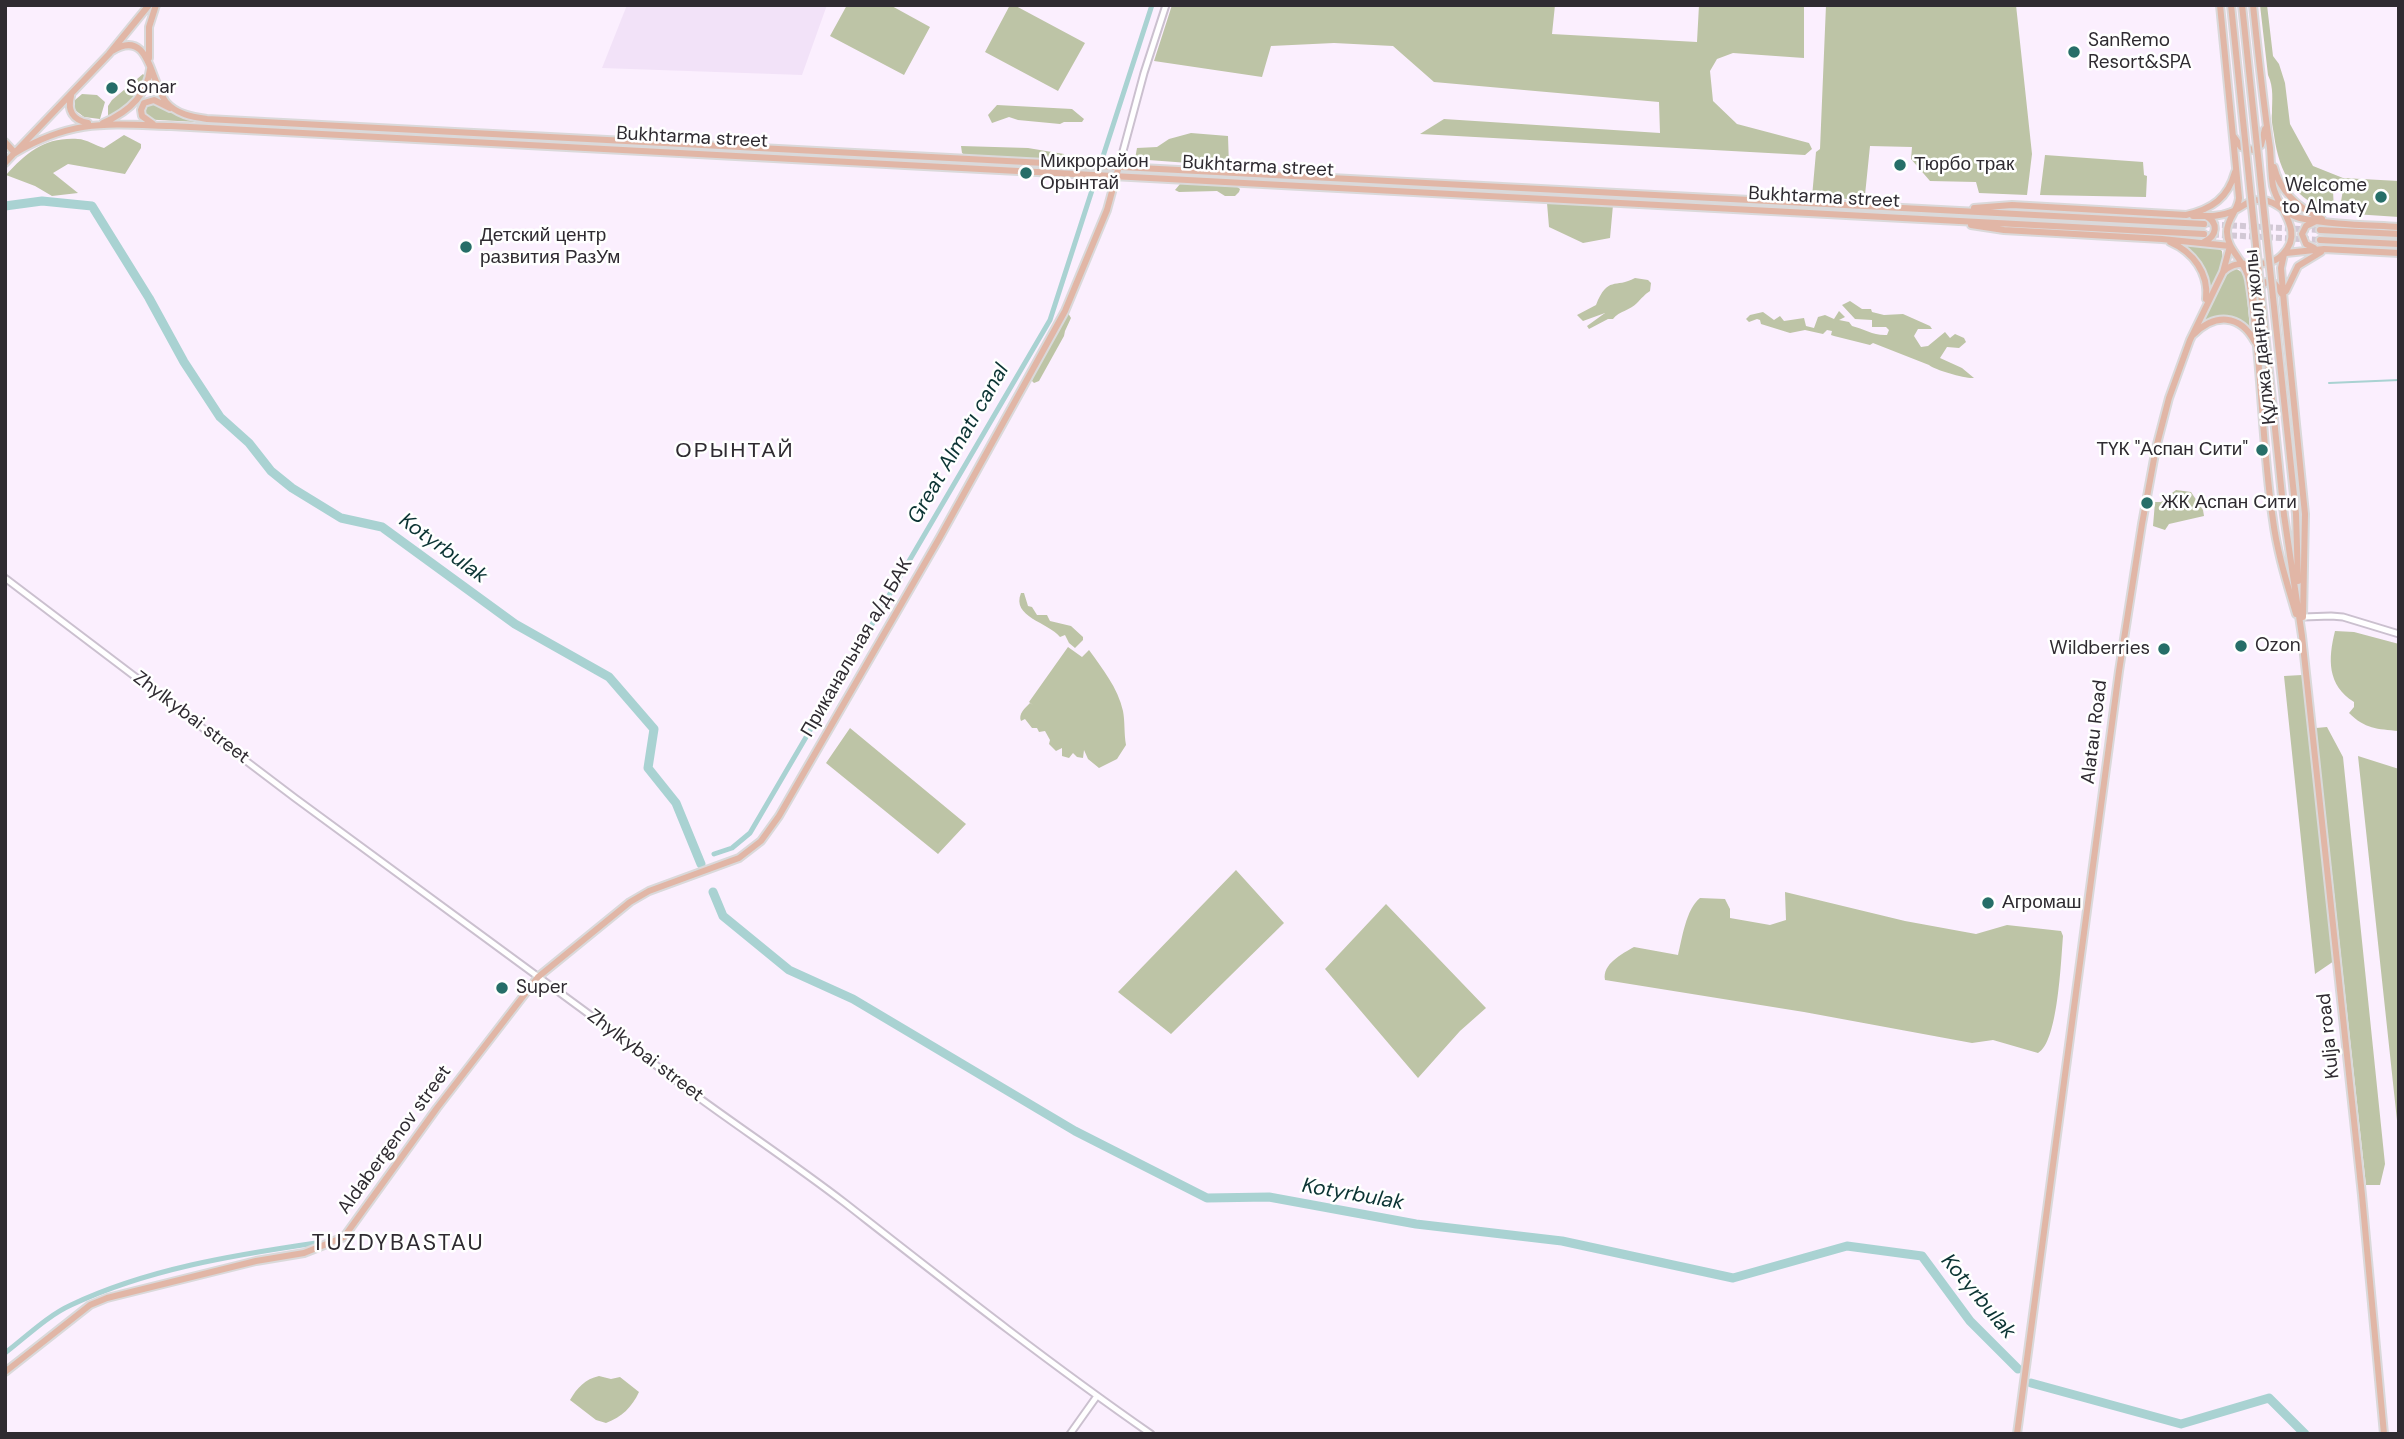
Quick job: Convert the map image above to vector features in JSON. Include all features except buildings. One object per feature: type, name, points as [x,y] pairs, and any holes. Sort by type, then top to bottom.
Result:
[{"type":"main road","points":[[5,163],[112,51],[149,5]]},
{"type":"main road","points":[[15,153],[51,134],[101,124],[124,112],[137,99],[148,83],[148,35],[156,5]]},
{"type":"main road","points":[[2220,5],[2239,198],[2227,227],[2230,246],[2249,276],[2273,520],[2302,636]]},
{"type":"main road","name":"Құлжа даңғыл жолы","points":[[2231,5],[2284,516],[2298,607]]},
{"type":"main road","name":"Құлжа даңғыл жолы","points":[[2242,5],[2295,514],[2298,607]]},
{"type":"main road","points":[[2253,5],[2273,186],[2290,220],[2291,231],[2290,243],[2281,268],[2306,522],[2302,636]]},
{"type":"main road","points":[[112,51],[121,46],[134,46],[145,54],[159,90],[177,112]]},
{"type":"main road","points":[[73,92],[69,107],[74,117],[101,124]]},
{"type":"main road","name":"Bukhtarma street","points":[[156,126],[141,113],[142,106],[147,101],[154,100],[177,112],[207,119],[1074,162],[1235,173],[2204,224]]},
{"type":"main road","points":[[2232,128],[2241,147],[2253,150],[2261,145],[2266,123]]},
{"type":"main road","name":"Bukhtarma street","points":[[101,124],[1085,173],[2204,234]]},
{"type":"main road","points":[[5,142],[15,153]]},
{"type":"main road","points":[[641,142],[641,152]]},
{"type":"main road","points":[[716,155],[717,145]]},
{"type":"main road","points":[[2270,151],[2278,180],[2287,193],[2304,209],[2328,222]]},
{"type":"main road","name":"Приканальная а/д БАК","points":[[761,841],[779,816],[940,537],[1065,311],[1107,210],[1117,176],[1116,166]]},
{"type":"main road","points":[[2186,215],[2208,208],[2222,198],[2232,183],[2236,167]]},
{"type":"main road","points":[[1234,182],[1235,173]]},
{"type":"main road","points":[[1363,189],[1364,180]]},
{"type":"main road","points":[[1948,210],[2012,205],[2206,216],[2224,215],[2247,202],[2261,200],[2275,203],[2299,218],[2399,227]]},
{"type":"main road","points":[[1770,211],[1771,201]]},
{"type":"main road","points":[[2203,242],[2211,237],[2215,229],[2213,221],[2206,216]]},
{"type":"main road","points":[[1942,220],[2004,230],[2162,239],[2230,246]]},
{"type":"main road","points":[[2328,222],[2310,223],[2303,228],[2302,234],[2309,246],[2328,249]]},
{"type":"main road","points":[[2320,230],[2399,234]]},
{"type":"main road","points":[[2162,239],[2185,250],[2199,264],[2206,285],[2205,304]]},
{"type":"main road","points":[[2320,240],[2399,244]]},
{"type":"main road","name":"Alatau Road","points":[[2017,1434],[2117,684],[2156,448],[2169,398],[2190,340],[2205,304],[2223,272],[2230,246]]},
{"type":"main road","points":[[2284,301],[2287,285],[2298,266],[2316,253],[2328,249]]},
{"type":"main road","points":[[2223,272],[2230,266],[2273,262],[2284,254],[2298,250],[2399,253]]},
{"type":"main road","points":[[2236,255],[2253,264]]},
{"type":"main road","points":[[2254,316],[2256,292],[2263,284],[2275,284],[2284,301]]},
{"type":"main road","points":[[2190,340],[2207,324],[2230,320],[2247,330],[2258,352]]},
{"type":"main road","points":[[2298,607],[2302,636]]},
{"type":"main road","name":"Kulja road","points":[[2302,636],[2362,1195],[2384,1434]]},
{"type":"main road","name":"Aldabergenov street","points":[[5,1372],[90,1305],[107,1298],[256,1261],[304,1252],[344,1237],[437,1108],[538,976],[630,902],[649,891],[739,858],[761,841]]},
{"type":"street","name":"Приканальная а/д БАК","points":[[1116,166],[1166,5]]},
{"type":"street","name":"Zhylkybai street","points":[[5,578],[295,798],[661,1070],[846,1203],[1097,1396],[1151,1434]]},
{"type":"street","points":[[2303,617],[2343,617],[2399,634]]},
{"type":"street","points":[[1070,1434],[1097,1396]]},
{"type":"shaded area","points":[[627,5],[827,5],[802,75],[602,68]]},
{"type":"green space","points":[[847,5],[890,5],[930,27],[904,75],[830,36]]},
{"type":"green space","points":[[1010,5],[1085,43],[1058,91],[985,52]]},
{"type":"green space","points":[[1172,5],[1555,5],[1552,34],[1697,42],[1699,5],[1804,5],[1804,58],[1733,53],[1717,59],[1710,71],[1713,101],[1737,124],[1809,143],[1812,149],[1805,155],[1420,134],[1444,119],[1660,133],[1659,102],[1434,82],[1393,46],[1334,43],[1271,46],[1262,77],[1154,61]]},
{"type":"green space","points":[[1826,5],[2016,5],[2032,154],[2027,195],[1979,193],[1976,182],[1930,181],[1911,159],[1912,147],[1870,146],[1865,195],[1868,200],[1812,197],[1816,152],[1820,149]]},
{"type":"green space","points":[[2260,5],[2267,5],[2273,56],[2279,64],[2285,83],[2290,124],[2313,166],[2343,178],[2399,181],[2399,217],[2339,213],[2343,190],[2333,190],[2334,212],[2309,201],[2291,184],[2276,149],[2272,89]]},
{"type":"green space","points":[[143,74],[146,77],[142,88],[130,103],[108,117],[108,106],[112,100]]},
{"type":"green space","points":[[82,94],[97,95],[105,102],[100,119],[84,117],[75,110],[75,100]]},
{"type":"green space","points":[[156,98],[181,116],[197,120],[552,141],[140,119],[138,113],[143,106]]},
{"type":"green space","points":[[997,105],[1072,109],[1084,119],[1082,122],[1060,124],[1009,117],[992,123],[988,115]]},
{"type":"green space","points":[[1191,133],[1228,136],[1229,166],[1135,159],[1137,148],[1157,147],[1169,139]]},
{"type":"green space","points":[[124,135],[141,144],[125,174],[68,164],[53,173],[78,193],[52,196],[6,175],[21,159],[46,143],[78,139],[104,148]]},
{"type":"green space","points":[[961,146],[1028,148],[1064,154],[1065,158],[966,156],[962,153]]},
{"type":"green space","points":[[723,148],[1061,166],[1061,169],[721,151]]},
{"type":"green space","points":[[2045,155],[2143,162],[2144,175],[2147,176],[2146,197],[2040,195]]},
{"type":"green space","points":[[1189,182],[1236,186],[1240,189],[1235,196],[1225,196],[1217,191],[1175,190],[1180,184]]},
{"type":"green space","points":[[1369,185],[1767,206],[1764,208]]},
{"type":"green space","points":[[1547,203],[1613,205],[1610,238],[1583,243],[1549,227]]},
{"type":"green space","points":[[2177,242],[2218,248],[2222,251],[2223,261],[2209,293],[2206,277],[2199,263]]},
{"type":"green space","points":[[2235,268],[2245,274],[2250,330],[2233,318],[2202,325],[2227,274]]},
{"type":"green space","points":[[1635,278],[1651,283],[1650,291],[1632,307],[1589,329],[1587,326],[1605,313],[1583,321],[1577,315],[1596,305],[1608,286]]},
{"type":"green space","points":[[1850,301],[1862,309],[1871,309],[1872,312],[1884,315],[1903,314],[1930,326],[1932,329],[1918,329],[1914,336],[1921,347],[1928,346],[1945,332],[1950,338],[1955,334],[1964,338],[1966,342],[1959,348],[1947,347],[1940,358],[1962,368],[1974,378],[1944,372],[1873,343],[1870,345],[1834,336],[1831,335],[1832,331],[1827,330],[1823,334],[1805,330],[1790,333],[1761,324],[1757,319],[1749,322],[1746,319],[1750,315],[1763,312],[1774,320],[1780,316],[1784,321],[1804,318],[1806,326],[1814,328],[1818,317],[1825,315],[1834,319],[1839,311],[1845,317],[1839,320],[1873,333],[1887,335],[1889,330],[1886,327],[1872,327],[1872,320],[1855,319],[1842,305]]},
{"type":"green space","points":[[1068,313],[1071,318],[1064,336],[1039,381],[1034,383],[1033,376]]},
{"type":"green space","points":[[2176,490],[2191,492],[2204,516],[2169,524],[2165,530],[2153,526],[2155,502],[2171,498]]},
{"type":"green space","points":[[1021,593],[1024,593],[1028,606],[1032,607],[1037,615],[1047,615],[1050,621],[1071,626],[1083,640],[1075,648],[1065,635],[1060,637],[1026,614],[1019,601]]},
{"type":"green space","points":[[2335,631],[2354,632],[2399,644],[2399,731],[2366,725],[2349,713],[2354,702],[2339,688],[2332,671],[2331,652]]},
{"type":"green space","points":[[1068,647],[1082,657],[1089,650],[1121,703],[1126,745],[1117,759],[1099,768],[1088,759],[1084,750],[1083,758],[1073,753],[1069,758],[1062,756],[1062,748],[1056,751],[1049,744],[1050,740],[1045,731],[1039,732],[1025,719],[1021,721],[1020,718],[1030,703],[1033,705],[1029,702]]},
{"type":"green space","points":[[2302,675],[2334,961],[2315,974],[2284,676]]},
{"type":"green space","points":[[2327,727],[2343,757],[2385,1164],[2380,1185],[2366,1185],[2316,728]]},
{"type":"green space","points":[[850,728],[966,824],[938,854],[826,763]]},
{"type":"green space","points":[[2358,756],[2399,769],[2399,1139]]},
{"type":"green space","points":[[1236,870],[1284,923],[1171,1034],[1118,992]]},
{"type":"green space","points":[[1785,892],[1905,921],[1976,934],[2007,925],[2061,931],[2063,936],[2057,1000],[2045,1046],[2038,1053],[1993,1040],[1972,1043],[1804,1012],[1605,980],[1610,964],[1634,947],[1678,955],[1691,909],[1700,898],[1725,899],[1730,909],[1730,918],[1770,925],[1786,920]]},
{"type":"green space","points":[[1386,904],[1486,1008],[1460,1031],[1418,1078],[1325,969]]},
{"type":"green space","points":[[599,1376],[611,1379],[620,1377],[639,1392],[626,1411],[606,1423],[596,1420],[570,1400],[582,1385]]},
{"type":"waterway","name":"Great Almatı canal","points":[[714,854],[732,848],[750,833],[1050,320],[1152,5]]},
{"type":"waterway","name":"Kotyrbulak","points":[[5,206],[42,201],[92,206],[149,298],[184,362],[220,417],[249,443],[271,471],[292,488],[341,518],[382,527],[515,624],[609,677],[654,729],[648,768],[676,803],[701,864]]},
{"type":"waterway","points":[[2329,383],[2399,380]]},
{"type":"waterway","name":"Kotyrbulak","points":[[713,892],[723,916],[789,970],[853,999],[1075,1131],[1207,1198],[1269,1197],[1416,1224],[1562,1241],[1733,1278],[1847,1246],[1922,1256],[1970,1321],[2018,1369]]},
{"type":"waterway","name":"Great Almatı canal","points":[[5,1353],[62,1310],[100,1292],[191,1265],[316,1243]]},
{"type":"waterway","name":"Kotyrbulak","points":[[2031,1383],[2181,1424],[2269,1398],[2305,1434]]},
{"type":"tunnel","points":[[2204,224],[2320,230]]},
{"type":"tunnel","points":[[2204,234],[2320,240]]},
{"type":"place","name":"SanRemo Resort&SPA","points":[[2074,52]]},
{"type":"place","name":"Sonar","points":[[112,88]]},
{"type":"place","name":"Тюрбо трак","points":[[1900,165]]},
{"type":"place","name":"Микрорайон Орынтай","points":[[1026,173]]},
{"type":"place","name":"Welcome to Almaty","points":[[2381,197]]},
{"type":"place","name":"Детский центр развития РазУм","points":[[466,247]]},
{"type":"place","name":"ТҮК \"Аспан Сити\"","points":[[2262,450]]},
{"type":"place","name":"ЖК Аспан Сити","points":[[2147,503]]},
{"type":"place","name":"Ozon","points":[[2241,646]]},
{"type":"place","name":"Wildberries","points":[[2164,649]]},
{"type":"place","name":"Агромаш","points":[[1988,903]]},
{"type":"place","name":"Super","points":[[502,988]]},
{"type":"district","name":"ОРЫНТАЙ","points":[[735,451]]},
{"type":"district","name":"TUZDYBASTAU","points":[[398,1244]]}]
